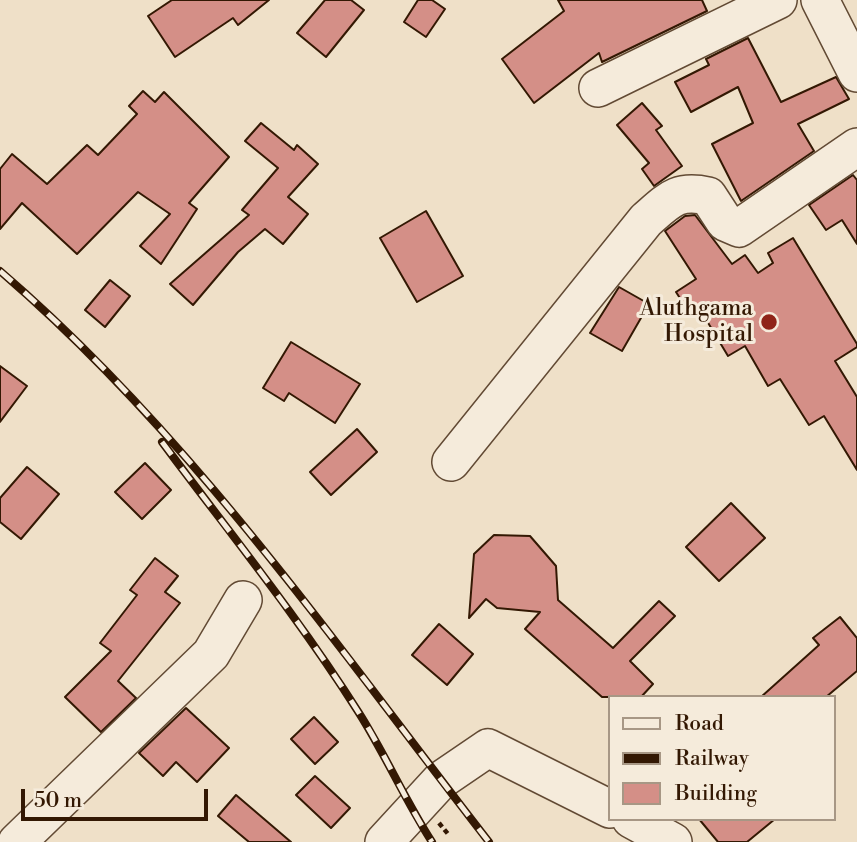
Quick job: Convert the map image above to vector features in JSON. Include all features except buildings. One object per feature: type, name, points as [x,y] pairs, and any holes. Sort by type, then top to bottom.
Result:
[{"type":"street","points":[[598,88],[778,0]]},
{"type":"street","points":[[820,0],[857,73]]},
{"type":"street","points":[[451,462],[646,220],[668,200],[687,191],[708,196],[725,222],[739,228],[857,148]]},
{"type":"street","points":[[17,842],[211,654],[243,600]]},
{"type":"street","points":[[384,842],[441,780],[488,748],[608,808]]},
{"type":"street","points":[[635,821],[673,842]]},
{"type":"railway","points":[[0,271],[70,334],[198,472],[317,618],[489,842]]},
{"type":"railway","points":[[162,442],[288,609],[336,678],[432,842]]},
{"type":"place","name":"Aluthgama Hospital","points":[[769,322]]}]
